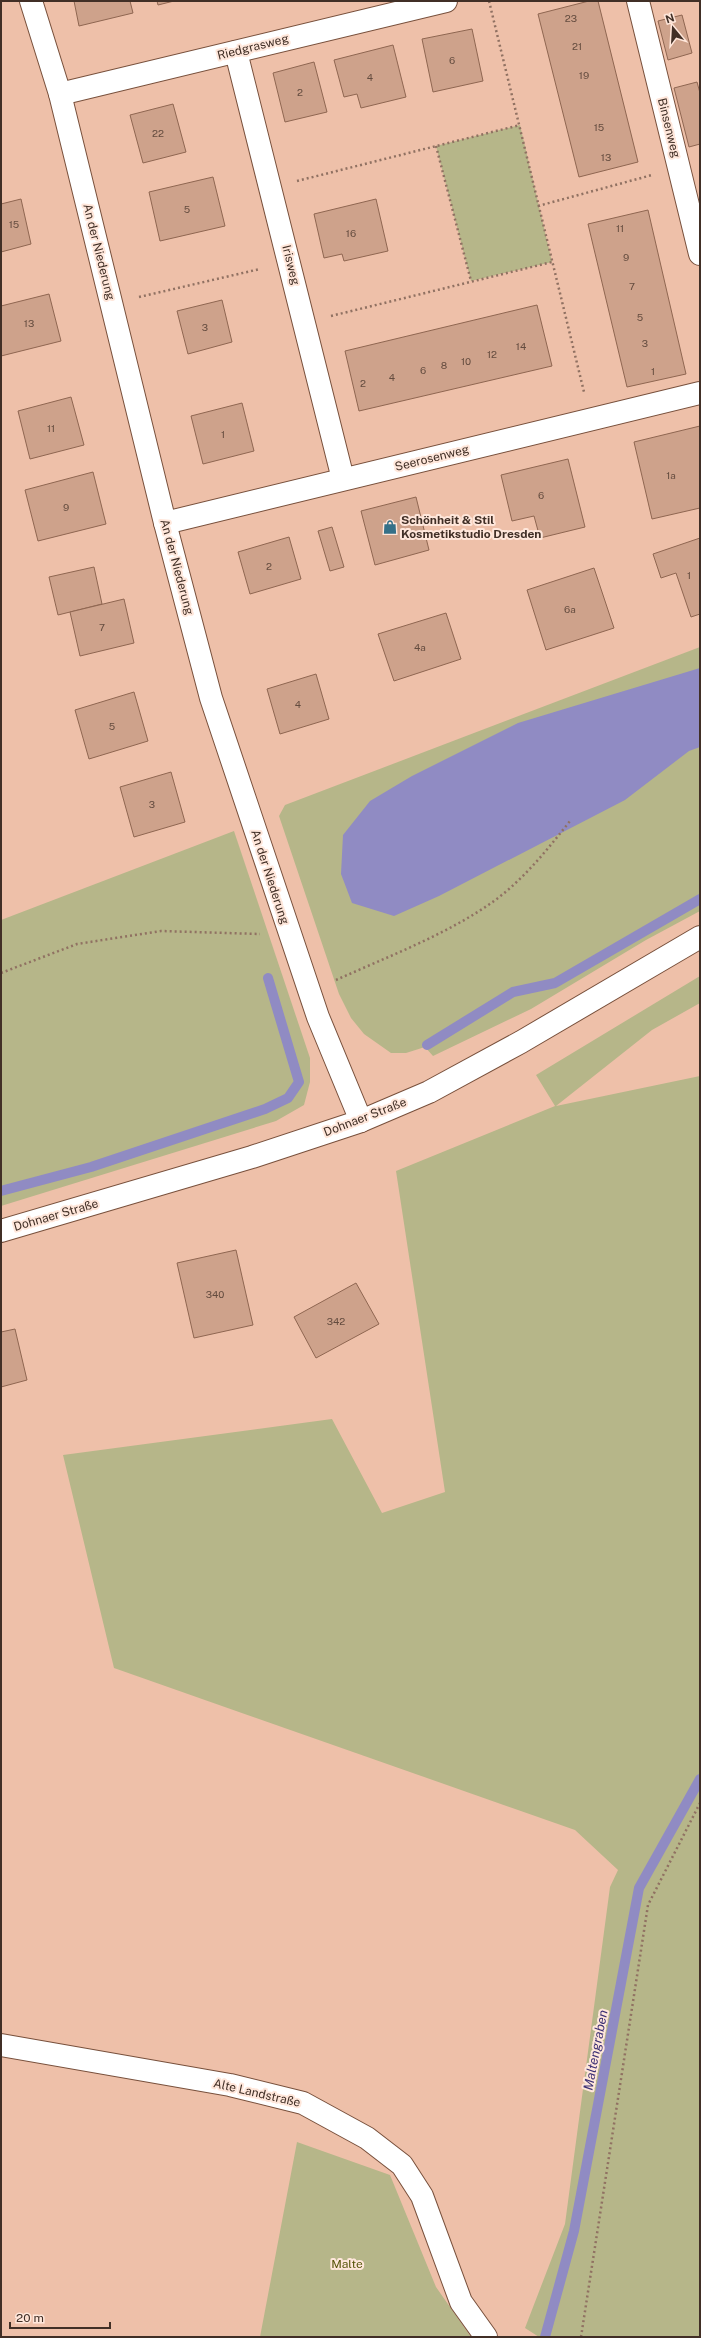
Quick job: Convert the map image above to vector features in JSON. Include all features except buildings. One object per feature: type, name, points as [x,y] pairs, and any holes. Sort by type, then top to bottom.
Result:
[{"type":"street","name":"An der Niederung","points":[[31,1],[60,94],[165,523],[211,698],[289,933],[339,1072],[360,1121]]},
{"type":"street","name":"Riedgrasweg","points":[[60,94],[446,1]]},
{"type":"street","name":"Binsenweg","points":[[638,1],[700,254]]},
{"type":"street","name":"Irisweg","points":[[236,52],[290,262],[343,480]]},
{"type":"street","name":"Seerosenweg","points":[[165,523],[700,393]]},
{"type":"street","name":"Dohnaer Straße","points":[[1,1231],[252,1157],[360,1121],[429,1092],[521,1042],[700,937]]},
{"type":"street","name":"Alte Landstraße","points":[[1,2046],[230,2085],[304,2103],[367,2138],[402,2165],[422,2196],[461,2302],[486,2337]]},
{"type":"path","points":[[489,1],[585,393]]},
{"type":"path","points":[[289,183],[520,125]]},
{"type":"path","points":[[436,146],[471,281]]},
{"type":"path","points":[[538,206],[654,175]]},
{"type":"path","points":[[111,303],[290,262]]},
{"type":"path","points":[[323,318],[552,262]]},
{"type":"path","points":[[310,992],[433,936],[494,901],[539,860],[570,821]]},
{"type":"path","points":[[1,973],[77,944],[161,931],[289,933]]},
{"type":"path","points":[[581,2337],[648,1905],[700,1803]]},
{"type":"green space","points":[[520,125],[552,262],[471,281],[436,146]]},
{"type":"green space","points":[[700,647],[700,911],[646,940],[531,1009],[433,1056],[425,1047],[406,1053],[391,1053],[364,1034],[351,1018],[339,994],[279,816],[285,805]]},
{"type":"green space","points":[[234,831],[310,1058],[310,1082],[304,1105],[276,1121],[1,1206],[1,920]]},
{"type":"green space","points":[[700,976],[700,1003],[652,1030],[556,1106],[700,1076],[700,2337],[539,2337],[525,2328],[565,2224],[610,1887],[618,1870],[575,1830],[114,1668],[63,1455],[332,1419],[382,1513],[445,1492],[396,1171],[555,1106],[536,1075]]},
{"type":"green space","name":"Malte","points":[[297,2142],[390,2175],[436,2287],[471,2337],[260,2337]]},
{"type":"shaded area","points":[[700,668],[700,747],[689,751],[625,800],[439,896],[394,916],[352,903],[341,874],[343,835],[370,801],[412,776],[518,723]]},
{"type":"waterway","points":[[427,1045],[513,992],[555,983],[700,899]]},
{"type":"waterway","points":[[1,1191],[91,1167],[265,1109],[288,1098],[299,1082],[268,978]]},
{"type":"waterway","name":"Maltengraben","points":[[545,2337],[574,2231],[639,1888],[700,1779]]},
{"type":"place","name":"Schönheit & Stil Kosmetikstudio Dresden","points":[[390,527]]}]
